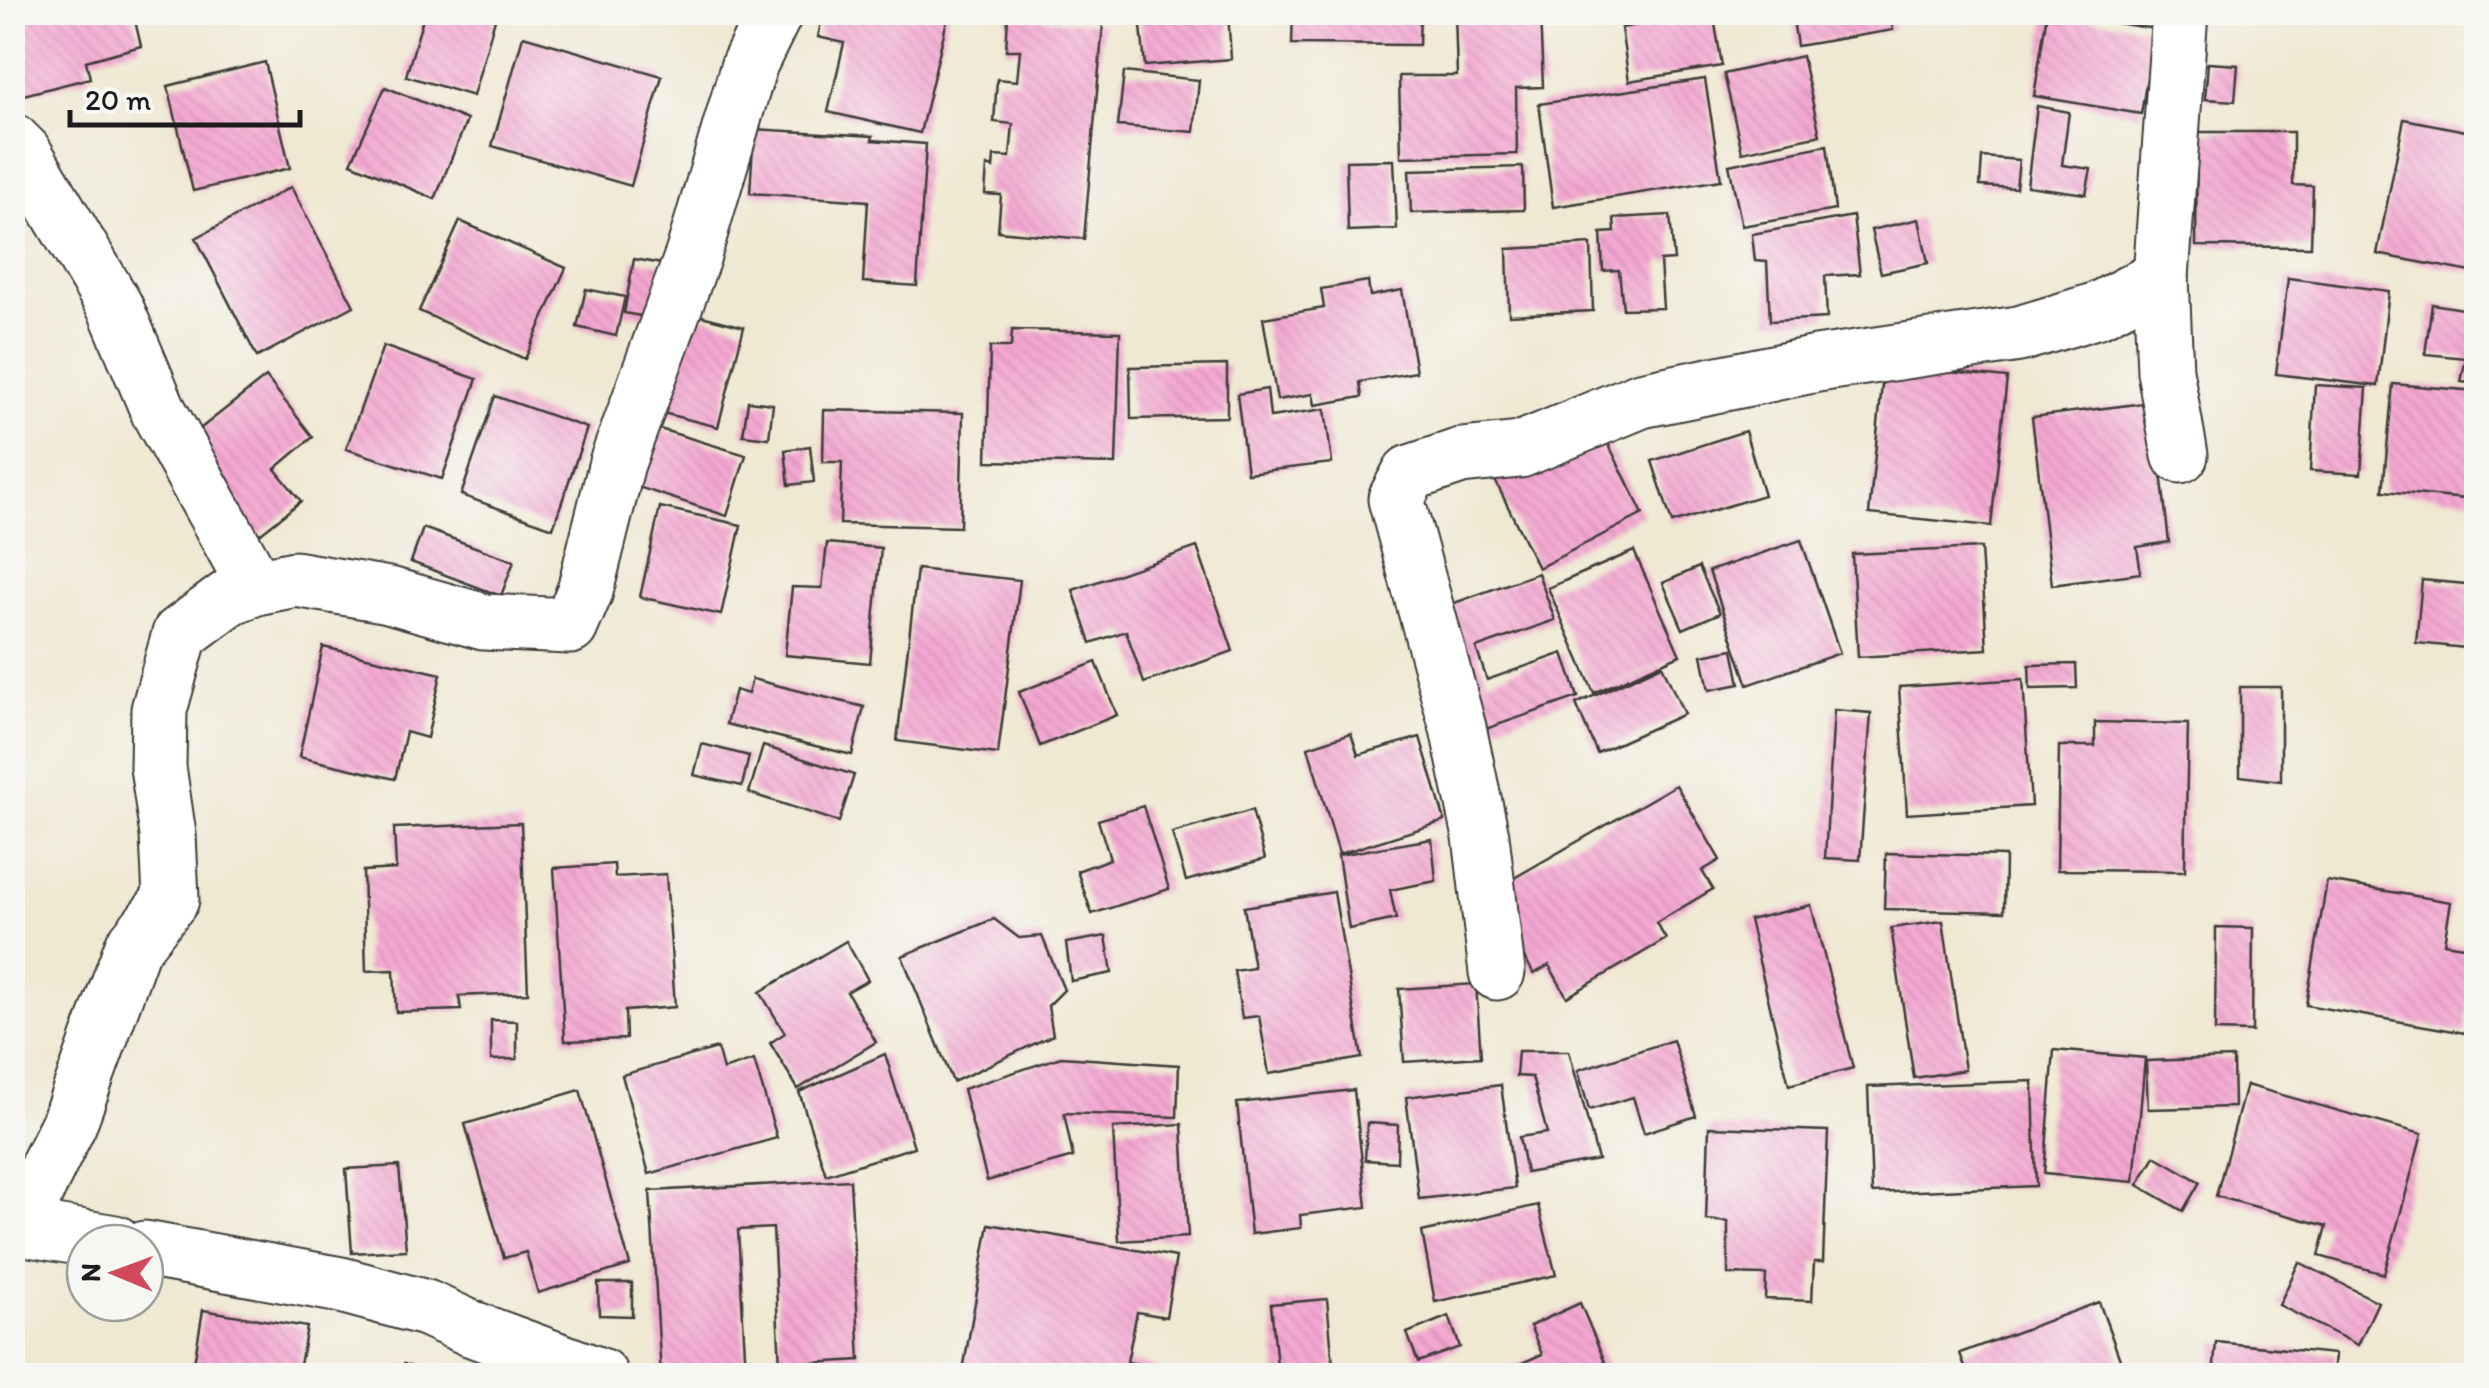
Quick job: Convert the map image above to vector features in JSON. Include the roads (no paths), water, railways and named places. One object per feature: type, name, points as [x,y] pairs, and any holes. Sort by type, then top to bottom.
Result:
[{"type":"street","points":[[65,1234],[16,1225],[69,1123],[132,948],[170,899],[168,834],[158,767],[159,710],[180,634],[230,597],[296,579],[389,595],[484,622],[570,626],[584,590],[617,463],[693,255],[748,64],[775,12]]},
{"type":"street","points":[[2180,12],[2161,277],[2164,371],[2180,455]]},
{"type":"street","points":[[12,141],[24,153],[115,307],[159,412],[256,588]]},
{"type":"street","points":[[1497,972],[1478,818],[1458,728],[1396,500],[1410,473],[1461,456],[1520,450],[1641,400],[1817,364],[2019,334],[2098,310],[2161,277]]},
{"type":"street","points":[[165,1253],[342,1285],[426,1308],[600,1376]]}]
